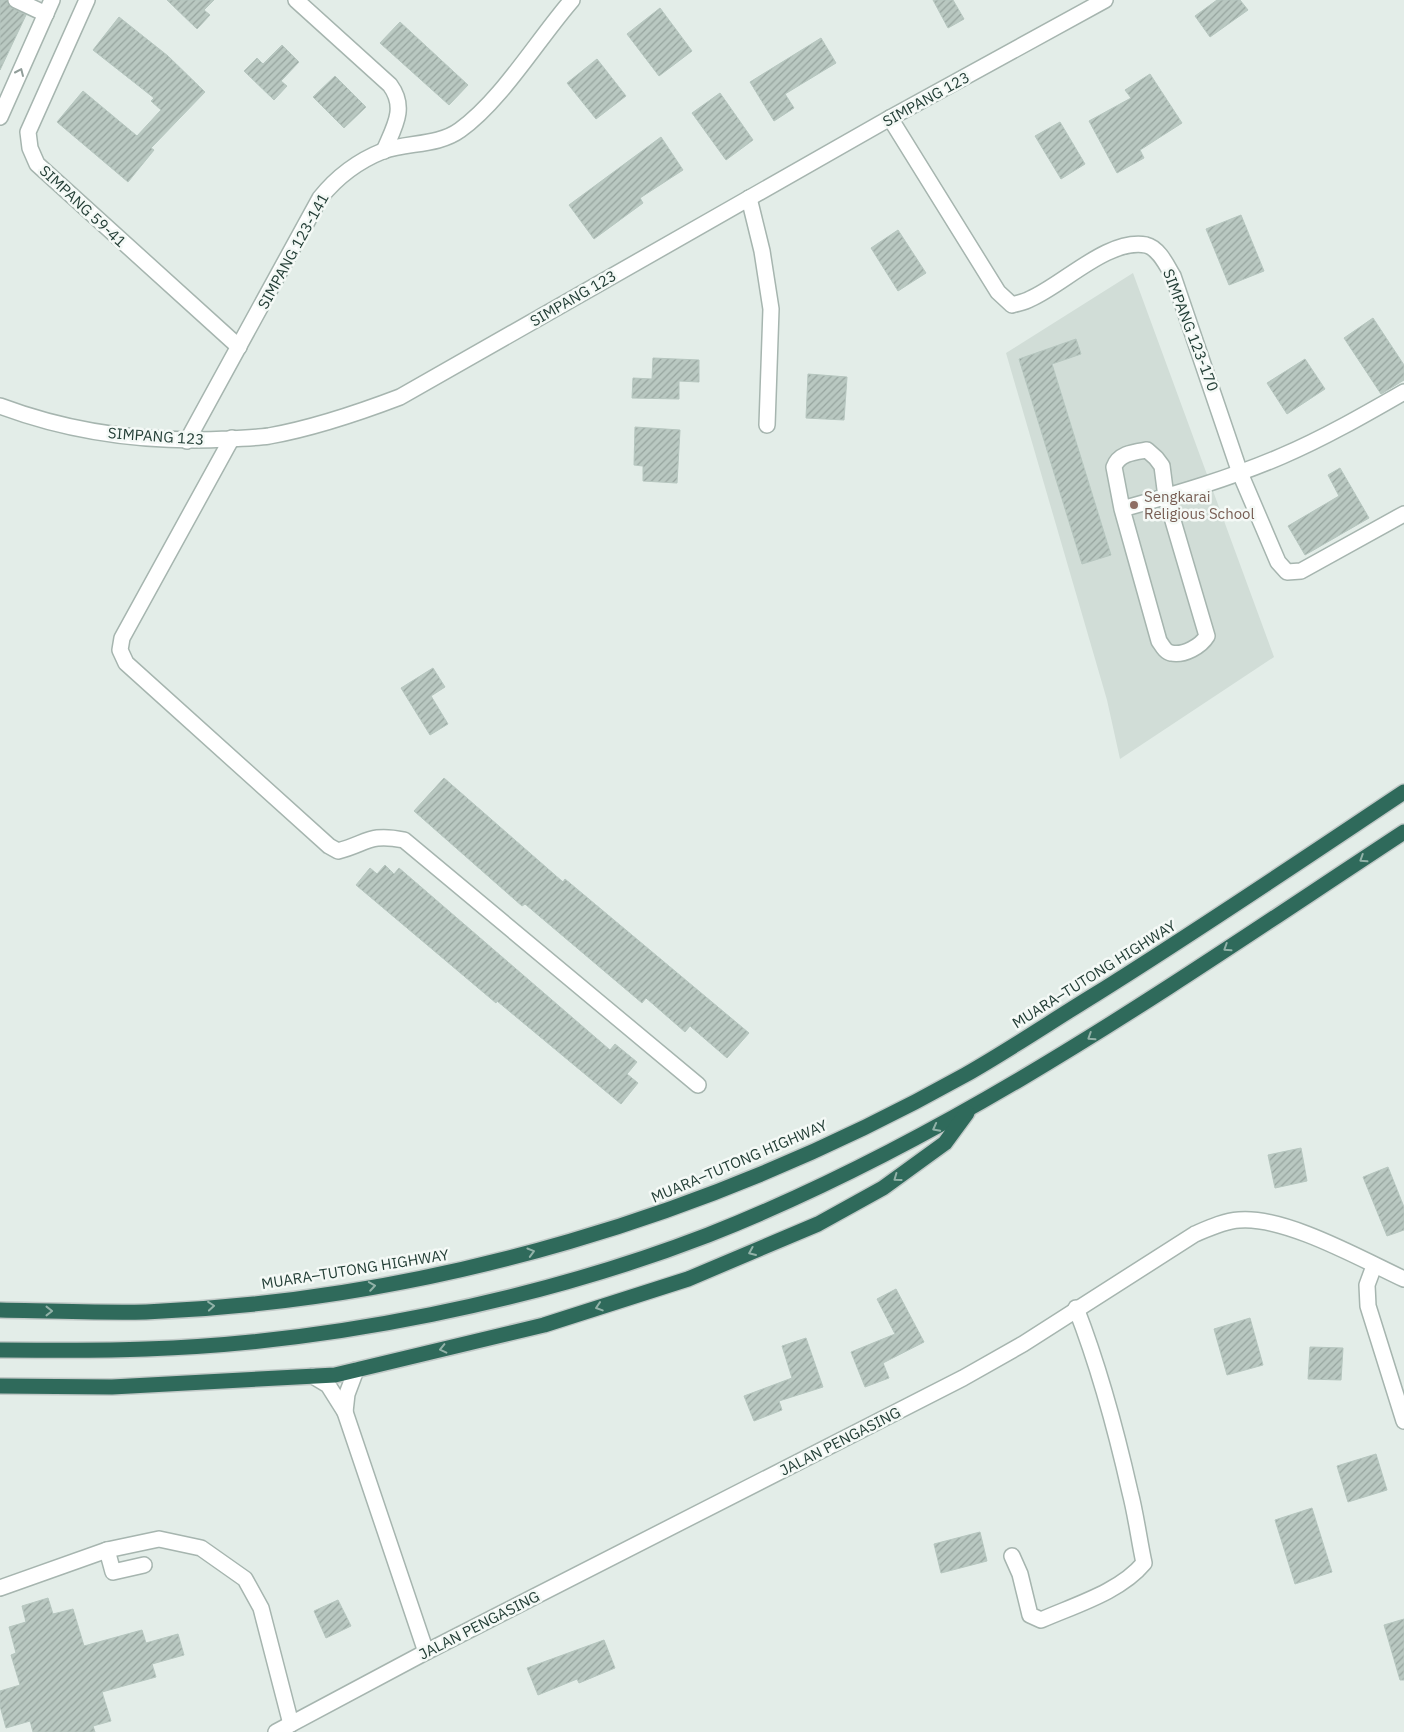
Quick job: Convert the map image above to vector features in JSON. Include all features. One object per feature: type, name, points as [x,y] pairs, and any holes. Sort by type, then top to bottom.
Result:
[{"type":"highway","name":"MUARA–TUTONG HIGHWAY","points":[[0,1310],[146,1312],[272,1301],[393,1283],[506,1260],[613,1229],[694,1202],[865,1126],[965,1075],[1177,943],[1404,792]]},
{"type":"highway","points":[[0,1350],[147,1349],[279,1339],[411,1318],[516,1295],[623,1264],[707,1235],[882,1156],[970,1110],[1082,1043],[1404,832]]},
{"type":"highway","points":[[0,1386],[112,1387],[335,1375],[544,1325],[688,1278],[818,1224],[883,1188],[945,1143],[970,1110]]},
{"type":"street","points":[[16,0],[46,14]]},
{"type":"street","points":[[0,117],[52,0]]},
{"type":"street","name":"SIMPANG 59-41","points":[[87,0],[28,132],[30,148],[37,164],[239,347]]},
{"type":"street","points":[[296,0],[390,85],[398,96],[399,109],[384,151]]},
{"type":"street","name":"SIMPANG 123-141","points":[[187,441],[320,198],[334,180],[354,166],[384,151],[426,144],[459,131],[484,109],[572,0]]},
{"type":"street","name":"SIMPANG 123","points":[[0,406],[63,424],[113,434],[187,441],[269,436],[343,418],[400,397],[890,118],[1105,0]]},
{"type":"street","name":"SIMPANG 123-170","points":[[890,118],[998,292],[1012,304],[1030,299],[1109,252],[1127,245],[1148,245],[1162,257],[1173,276],[1240,473],[1278,562],[1288,572],[1300,570],[1404,514]]},
{"type":"street","points":[[748,198],[762,251],[771,309],[767,425]]},
{"type":"street","points":[[1122,509],[1240,473],[1336,431],[1404,392]]},
{"type":"street","points":[[232,438],[122,638],[120,650],[126,663],[329,846],[338,851],[367,839],[384,836],[404,840],[698,1085]]},
{"type":"street","points":[[1148,450],[1162,466],[1166,497],[1207,636],[1198,646],[1181,652],[1171,653],[1159,641],[1122,509],[1114,467],[1122,457],[1133,452],[1148,450]]},
{"type":"street","name":"JALAN PENGASING","points":[[276,1732],[426,1652],[963,1378],[1023,1344],[1076,1308],[1195,1234],[1238,1220],[1259,1220],[1282,1224],[1404,1279]]},
{"type":"street","points":[[1374,1266],[1367,1285],[1368,1306],[1404,1420]]},
{"type":"street","points":[[1012,1556],[1020,1574],[1030,1615],[1041,1620],[1092,1598],[1134,1576],[1144,1563],[1130,1493],[1110,1417],[1090,1343],[1076,1308]]},
{"type":"street","points":[[345,1412],[347,1394],[356,1370]]},
{"type":"street","points":[[313,1376],[328,1385],[345,1412],[426,1652]]},
{"type":"street","points":[[0,1588],[107,1550],[159,1539],[201,1548],[245,1579],[261,1608],[291,1724]]},
{"type":"street","points":[[107,1550],[113,1572],[144,1565]]},
{"type":"shaded area","name":"Sengkarai Religious School","points":[[1133,273],[1274,657],[1120,759],[1107,700],[1006,353]]},
{"type":"building","points":[[0,0],[7,0],[12,8],[26,15],[0,70]]},
{"type":"building","points":[[167,0],[214,0],[204,10],[210,15],[197,29]]},
{"type":"building","points":[[933,0],[953,0],[964,19],[948,28]]},
{"type":"building","points":[[1217,0],[1240,0],[1248,10],[1210,37],[1195,16]]},
{"type":"building","points":[[660,8],[692,51],[659,76],[627,34]]},
{"type":"building","points":[[119,17],[168,56],[205,92],[151,148],[154,150],[128,182],[57,122],[83,91],[137,136],[161,110],[151,101],[154,98],[93,50]]},
{"type":"building","points":[[400,22],[468,85],[449,105],[380,43]]},
{"type":"building","points":[[821,38],[836,63],[785,94],[794,108],[774,121],[750,82]]},
{"type":"building","points":[[282,45],[299,62],[281,81],[287,86],[274,100],[244,71],[257,58],[263,64]]},
{"type":"building","points":[[597,59],[626,96],[596,119],[567,83]]},
{"type":"building","points":[[1150,74],[1182,123],[1140,150],[1144,158],[1117,173],[1089,121],[1131,98],[1125,90]]},
{"type":"building","points":[[335,76],[366,107],[344,128],[313,97]]},
{"type":"building","points":[[720,93],[753,140],[726,160],[692,113]]},
{"type":"building","points":[[1060,122],[1085,164],[1061,179],[1035,136]]},
{"type":"building","points":[[661,137],[683,170],[640,198],[643,203],[594,239],[569,205]]},
{"type":"building","points":[[1241,215],[1264,271],[1229,285],[1206,229]]},
{"type":"building","points":[[898,230],[926,273],[898,291],[871,248]]},
{"type":"building","points":[[1373,318],[1404,365],[1404,380],[1381,394],[1344,338]]},
{"type":"building","points":[[1076,339],[1081,354],[1052,364],[1111,555],[1082,564],[1019,359]]},
{"type":"building","points":[[653,358],[699,360],[699,382],[679,381],[679,399],[632,398],[633,378],[652,379]]},
{"type":"building","points":[[1305,359],[1325,389],[1287,414],[1267,383]]},
{"type":"building","points":[[808,374],[847,377],[844,420],[806,418]]},
{"type":"building","points":[[635,427],[680,430],[677,483],[643,481],[643,466],[634,465]]},
{"type":"building","points":[[1340,468],[1369,518],[1305,555],[1288,526],[1339,496],[1328,475]]},
{"type":"building","points":[[433,668],[445,687],[431,696],[448,724],[430,735],[401,688]]},
{"type":"building","points":[[444,778],[563,882],[565,879],[749,1033],[727,1058],[690,1026],[685,1032],[646,998],[642,1003],[525,904],[522,906],[414,811]]},
{"type":"building","points":[[385,865],[394,874],[399,868],[610,1050],[615,1044],[637,1062],[627,1074],[638,1083],[621,1104],[497,1001],[496,1003],[356,885],[370,868],[377,874]]},
{"type":"building","points":[[1301,1148],[1307,1181],[1275,1188],[1268,1155]]},
{"type":"building","points":[[1388,1167],[1404,1207],[1404,1230],[1387,1236],[1363,1177]]},
{"type":"building","points":[[896,1289],[924,1342],[883,1363],[889,1378],[865,1387],[851,1352],[895,1334],[877,1299]]},
{"type":"building","points":[[1250,1318],[1263,1365],[1227,1375],[1214,1329]]},
{"type":"building","points":[[806,1338],[823,1387],[779,1401],[782,1410],[754,1421],[744,1396],[792,1378],[782,1346]]},
{"type":"building","points":[[1310,1347],[1343,1348],[1341,1380],[1308,1379]]},
{"type":"building","points":[[1376,1454],[1387,1490],[1348,1502],[1337,1466]]},
{"type":"building","points":[[1312,1508],[1332,1572],[1295,1584],[1275,1520]]},
{"type":"building","points":[[980,1532],[987,1561],[941,1573],[934,1544]]},
{"type":"building","points":[[48,1598],[53,1614],[73,1609],[84,1646],[142,1630],[146,1643],[178,1634],[184,1655],[152,1664],[156,1677],[102,1692],[111,1721],[93,1726],[95,1732],[33,1732],[30,1721],[6,1728],[0,1706],[0,1691],[20,1685],[11,1655],[16,1653],[9,1627],[26,1622],[22,1606]]},
{"type":"building","points":[[338,1600],[351,1626],[326,1638],[314,1611]]},
{"type":"building","points":[[1404,1619],[1404,1680],[1400,1680],[1384,1625]]},
{"type":"building","points":[[604,1640],[615,1668],[579,1683],[577,1679],[538,1695],[527,1668]]},
{"type":"place","name":"Sengkarai Religious School","points":[[1134,505]]}]
